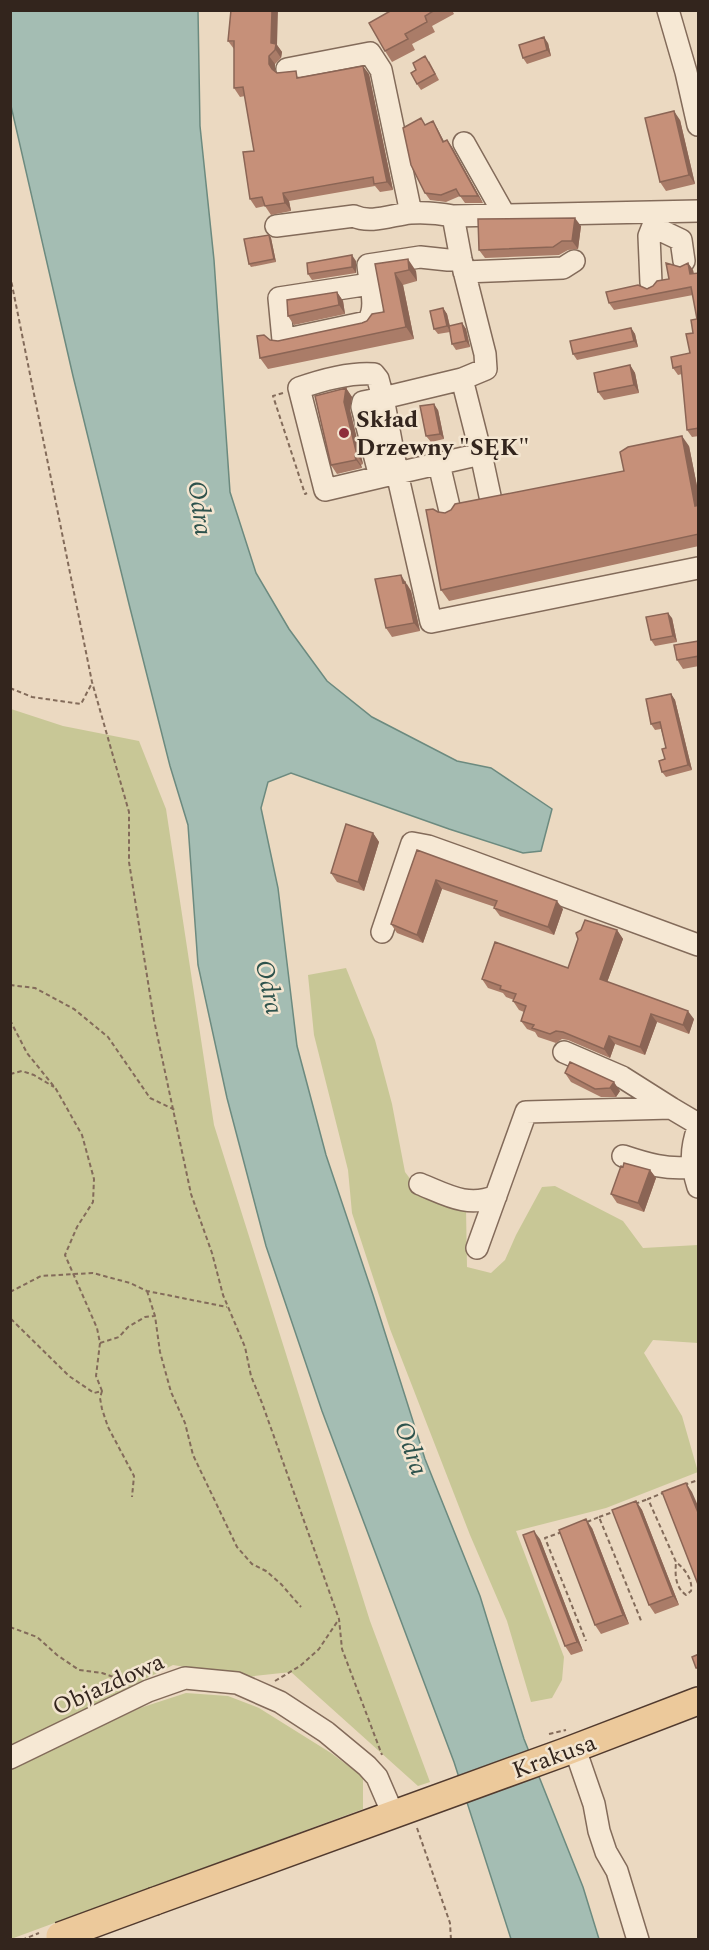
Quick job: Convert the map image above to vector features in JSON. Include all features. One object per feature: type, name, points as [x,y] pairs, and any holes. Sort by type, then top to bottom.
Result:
[{"type":"main road","name":"Krakusa","points":[[56,1938],[409,1808],[563,1741],[699,1701]]},
{"type":"street","points":[[668,10],[699,125]]},
{"type":"street","points":[[287,69],[370,53],[381,69],[411,213]]},
{"type":"street","points":[[464,143],[504,214]]},
{"type":"street","points":[[276,226],[354,216],[362,220],[431,212],[453,216],[504,214],[655,217],[699,211]]},
{"type":"street","points":[[383,398],[462,380],[486,369],[485,354],[462,265],[453,216]]},
{"type":"street","points":[[655,217],[660,230],[681,240],[684,261]]},
{"type":"street","points":[[651,283],[649,236],[655,217]]},
{"type":"street","points":[[370,284],[368,265],[420,257],[448,260],[462,265],[563,268],[574,261]]},
{"type":"street","points":[[481,454],[439,464],[389,475],[325,490],[299,388],[364,373],[374,374],[378,379],[383,398],[389,475],[431,622],[699,568]]},
{"type":"street","points":[[462,380],[490,496]]},
{"type":"street","points":[[439,464],[450,511]]},
{"type":"street","points":[[382,932],[412,843],[428,846],[699,945]]},
{"type":"street","points":[[564,1052],[622,1077],[699,1124]]},
{"type":"street","points":[[477,1248],[526,1112],[671,1108]]},
{"type":"street","points":[[623,1156],[657,1167],[677,1169],[695,1177],[693,1142],[699,1128]]},
{"type":"street","points":[[420,1184],[455,1198],[476,1203],[496,1196]]},
{"type":"street","name":"Objazdowa","points":[[10,1758],[154,1689],[185,1678],[237,1683],[280,1702],[326,1732],[367,1766],[409,1808]]},
{"type":"street","points":[[563,1741],[594,1804],[602,1842],[617,1871],[638,1940]]},
{"type":"path","points":[[10,275],[92,682],[129,813],[129,862],[154,1020],[175,1110],[191,1194],[228,1307],[244,1347],[251,1376],[339,1619],[342,1649],[383,1758]]},
{"type":"path","points":[[299,388],[273,396],[305,494],[325,490]]},
{"type":"path","points":[[10,688],[32,697],[81,704],[92,682]]},
{"type":"path","points":[[10,985],[35,988],[74,1009],[108,1037],[150,1098],[175,1110]]},
{"type":"path","points":[[10,1020],[27,1053],[56,1089],[82,1135],[94,1179],[93,1202],[77,1227],[65,1255],[97,1328],[100,1343],[96,1376],[102,1391],[100,1398],[102,1409],[108,1427],[134,1476],[132,1497]]},
{"type":"path","points":[[10,1074],[22,1071],[34,1075],[56,1089]]},
{"type":"path","points":[[10,1292],[41,1276],[93,1273],[129,1283],[147,1291],[228,1307]]},
{"type":"path","points":[[147,1291],[155,1316],[160,1352],[171,1392],[185,1423],[193,1455],[237,1547],[252,1564],[266,1571],[281,1584],[301,1607]]},
{"type":"path","points":[[100,1343],[119,1337],[128,1327],[145,1317],[155,1316]]},
{"type":"path","points":[[10,1318],[69,1376],[94,1393],[102,1391]]},
{"type":"path","points":[[678,1488],[699,1480]]},
{"type":"path","points":[[628,1506],[668,1491]]},
{"type":"path","points":[[648,1499],[676,1562],[675,1576],[680,1590],[686,1594],[691,1591],[692,1585],[685,1569],[676,1562]]},
{"type":"path","points":[[577,1526],[618,1510]]},
{"type":"path","points":[[599,1517],[642,1623]]},
{"type":"path","points":[[566,1530],[545,1538],[586,1641]]},
{"type":"path","points":[[255,1691],[265,1688],[300,1666],[318,1649],[339,1619]]},
{"type":"path","points":[[10,1627],[38,1637],[57,1655],[79,1670],[102,1673],[154,1689]]},
{"type":"path","points":[[409,1808],[450,1923],[451,1940]]},
{"type":"shaded area","points":[[11,709],[63,726],[139,741],[166,809],[214,1125],[370,1621],[430,1782],[418,1786],[291,1672],[246,1677],[173,1665],[11,1747]]},
{"type":"shaded area","points":[[346,968],[375,1040],[392,1104],[405,1172],[420,1192],[466,1208],[467,1267],[491,1273],[505,1260],[542,1187],[555,1186],[623,1221],[643,1248],[698,1245],[698,1343],[653,1340],[644,1353],[682,1416],[698,1472],[606,1508],[516,1531],[564,1657],[562,1680],[552,1698],[531,1702],[507,1621],[470,1535],[390,1329],[352,1213],[348,1170],[314,1035],[308,975]]},
{"type":"shaded area","points":[[186,1693],[228,1696],[259,1708],[331,1753],[363,1777],[363,1809],[11,1939],[11,1769],[140,1708]]},
{"type":"water","name":"Odra","points":[[10,11],[198,11],[200,126],[214,260],[230,492],[256,573],[289,629],[327,681],[372,717],[457,761],[491,768],[552,809],[541,851],[523,853],[291,773],[268,782],[261,808],[278,888],[297,1046],[326,1155],[425,1459],[480,1596],[524,1739],[583,1887],[599,1939],[511,1939],[454,1762],[322,1411],[266,1246],[227,1098],[198,965],[188,825],[170,766],[130,608],[73,376],[11,106]]},
{"type":"building","points":[[231,10],[272,10],[271,43],[276,44],[275,50],[269,56],[269,64],[277,73],[296,71],[297,78],[363,66],[387,182],[374,184],[373,177],[283,193],[285,203],[265,206],[262,197],[250,199],[243,152],[254,151],[243,87],[234,88],[234,41],[228,41]]},
{"type":"building","points":[[392,10],[435,10],[425,16],[427,22],[405,34],[408,39],[385,51],[369,23]]},
{"type":"building","points":[[544,37],[547,50],[523,58],[519,45]]},
{"type":"building","points":[[425,56],[435,74],[417,84],[411,73],[416,70],[413,63]]},
{"type":"building","points":[[674,111],[689,175],[660,182],[645,118]]},
{"type":"building","points":[[421,118],[425,125],[433,121],[443,142],[447,140],[478,196],[460,196],[456,189],[441,195],[425,193],[411,165],[403,128]]},
{"type":"building","points":[[575,218],[572,241],[562,241],[553,247],[479,250],[478,219]]},
{"type":"building","points":[[269,235],[274,259],[249,264],[244,239]]},
{"type":"building","points":[[352,255],[352,267],[308,274],[307,263]]},
{"type":"building","points":[[408,259],[409,270],[395,273],[406,327],[260,358],[257,336],[264,335],[270,340],[278,341],[362,323],[367,321],[372,314],[384,312],[375,264]]},
{"type":"building","points":[[666,263],[680,267],[688,263],[690,274],[699,273],[699,428],[687,430],[681,366],[673,368],[671,357],[690,353],[686,334],[693,333],[691,320],[697,319],[691,287],[609,303],[606,292],[638,285],[647,289],[657,281],[669,279]]},
{"type":"building","points":[[337,292],[339,305],[288,316],[287,300]]},
{"type":"building","points":[[443,308],[447,326],[434,329],[430,311]]},
{"type":"building","points":[[462,323],[466,341],[452,344],[449,326]]},
{"type":"building","points":[[631,328],[634,341],[573,354],[570,341]]},
{"type":"building","points":[[630,365],[634,385],[598,392],[594,373]]},
{"type":"building","points":[[346,388],[344,402],[357,455],[356,460],[331,465],[315,396]]},
{"type":"building","points":[[434,404],[440,434],[426,436],[420,406]]},
{"type":"building","points":[[682,436],[695,506],[699,505],[699,534],[441,590],[426,510],[433,509],[445,513],[455,504],[624,471],[620,452],[628,447]]},
{"type":"building","points":[[401,575],[403,583],[405,582],[414,623],[386,628],[375,579]]},
{"type":"building","points":[[668,613],[673,636],[651,640],[646,617]]},
{"type":"building","points":[[699,641],[699,656],[677,660],[674,645]]},
{"type":"building","points":[[671,694],[688,765],[662,772],[659,761],[665,759],[662,749],[666,748],[660,722],[651,724],[646,699]]},
{"type":"building","points":[[346,824],[373,833],[358,882],[331,873]]},
{"type":"building","points":[[417,850],[557,901],[548,927],[494,908],[497,901],[436,880],[417,935],[391,924]]},
{"type":"building","points":[[585,920],[617,930],[600,979],[688,1011],[683,1025],[651,1014],[640,1047],[609,1036],[604,1049],[563,1032],[556,1031],[550,1034],[532,1028],[534,1025],[521,1021],[526,1006],[513,1001],[516,994],[500,989],[501,986],[482,979],[495,942],[568,968],[578,939],[576,933],[581,930]]},
{"type":"building","points":[[570,1062],[614,1082],[610,1088],[595,1089],[565,1073]]},
{"type":"building","points":[[624,1163],[650,1170],[638,1203],[611,1194]]},
{"type":"building","points":[[686,1483],[699,1515],[699,1587],[662,1492]]},
{"type":"building","points":[[636,1501],[673,1596],[649,1605],[612,1510]]},
{"type":"building","points":[[586,1519],[623,1615],[595,1625],[559,1530]]},
{"type":"building","points":[[534,1531],[577,1642],[565,1646],[523,1535]]},
{"type":"building","points":[[699,1654],[699,1668],[696,1668],[692,1657]]},
{"type":"place","name":"Skład Drzewny \"SĘK\"","points":[[344,433]]}]
